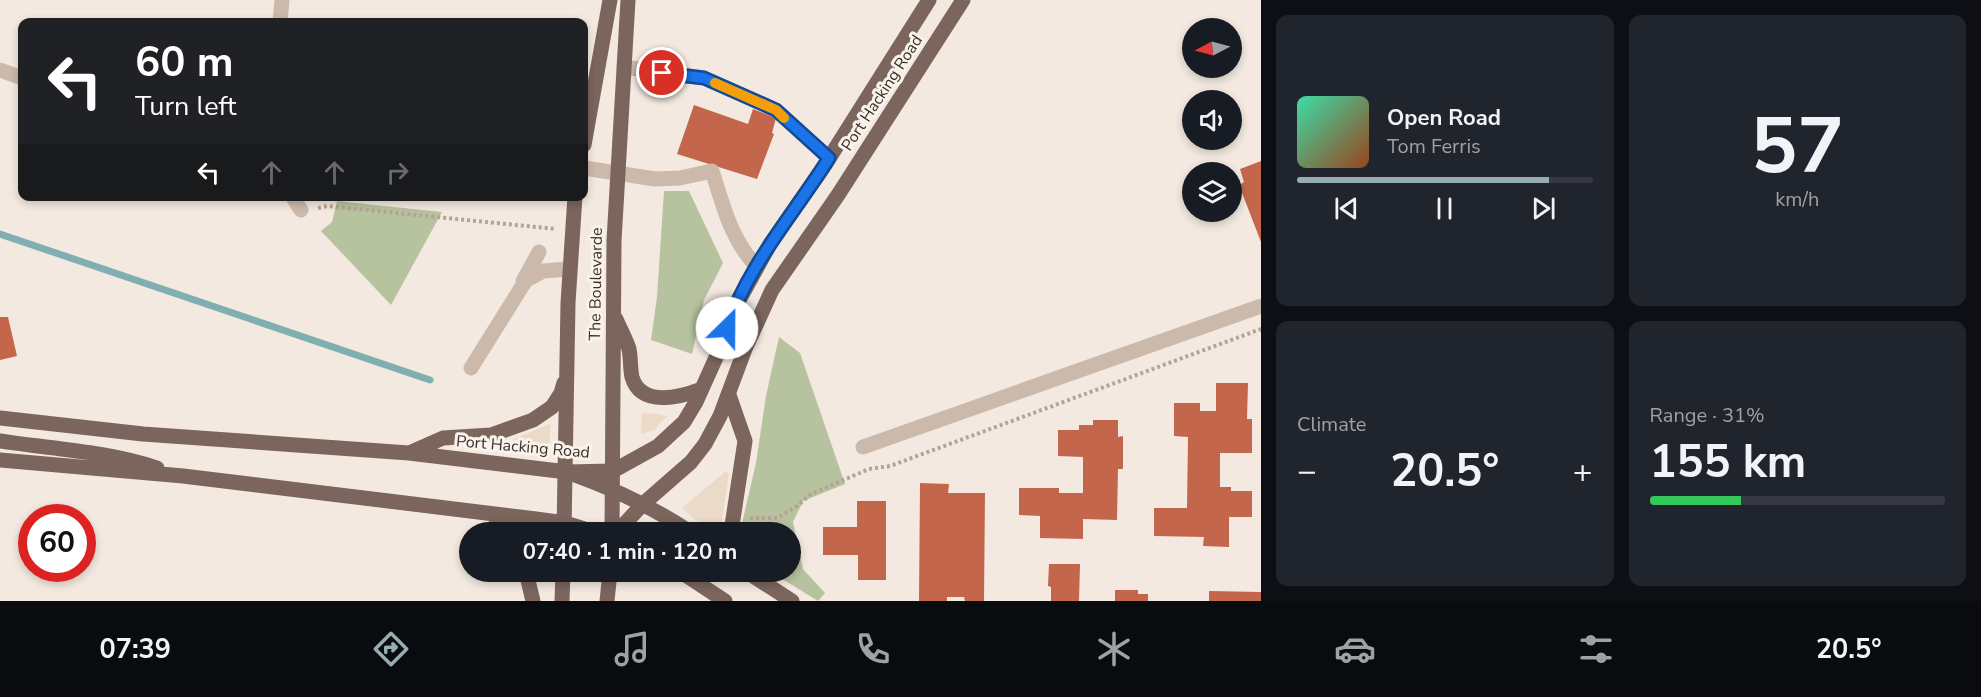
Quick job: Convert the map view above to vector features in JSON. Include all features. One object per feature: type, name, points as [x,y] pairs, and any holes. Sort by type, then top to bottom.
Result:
[{"type":"main road","points":[[588,123],[610,0]]},
{"type":"main road","name":"The Boulevarde","points":[[612,522],[612,311],[628,0]]},
{"type":"main road","name":"Port Hacking Road","points":[[0,418],[143,434],[409,453],[567,472],[613,471],[658,446],[671,436],[688,416],[723,342],[732,313],[770,244],[829,158],[929,0]]},
{"type":"main road","name":"Port Hacking Road","points":[[626,522],[643,504],[691,462],[714,430],[753,328],[772,290],[819,223],[963,0]]},
{"type":"main road","name":"The Boulevarde","points":[[564,522],[569,269],[574,201]]},
{"type":"main road","points":[[612,311],[628,350],[632,378],[638,388],[649,395],[664,398],[681,396],[702,389]]},
{"type":"main road","points":[[409,453],[443,438],[491,435],[540,416],[558,399],[564,383],[566,368]]},
{"type":"main road","points":[[729,395],[744,441],[732,522]]},
{"type":"main road","points":[[0,441],[127,459],[183,476]]},
{"type":"main road","points":[[0,460],[183,476],[488,514],[531,522]]},
{"type":"main road","points":[[567,472],[613,489],[673,522]]},
{"type":"main road","points":[[488,514],[505,522]]},
{"type":"main road","points":[[528,582],[533,601]]},
{"type":"main road","points":[[562,601],[563,582]]},
{"type":"main road","points":[[607,601],[609,582]]},
{"type":"main road","points":[[696,582],[725,601]]},
{"type":"main road","points":[[763,582],[792,601]]},
{"type":"street","points":[[280,18],[282,0]]},
{"type":"street","points":[[624,67],[697,76],[776,110],[829,158]]},
{"type":"street","points":[[0,70],[18,77]]},
{"type":"street","points":[[588,168],[655,179],[690,177],[712,171],[732,232],[757,267]]},
{"type":"street","points":[[295,201],[301,210]]},
{"type":"street","points":[[518,292],[539,252]]},
{"type":"street","points":[[471,368],[526,280],[536,273],[551,269],[569,269]]},
{"type":"street","points":[[863,447],[1261,306]]},
{"type":"path","points":[[301,210],[327,206],[571,230]]},
{"type":"path","points":[[747,518],[777,518],[811,494],[868,469],[890,466],[1261,329]]},
{"type":"green space","points":[[664,191],[689,191],[723,263],[704,300],[692,354],[651,340],[657,297]]},
{"type":"green space","points":[[337,201],[442,212],[391,305],[321,231],[332,222]]},
{"type":"green space","points":[[779,337],[800,353],[845,484],[803,501],[793,522],[742,522],[756,463],[766,396]]},
{"type":"green space","points":[[801,560],[803,569],[825,593],[818,601],[787,582],[801,582]]},
{"type":"shaded area","points":[[642,414],[667,416],[654,430],[641,434]]},
{"type":"shaded area","points":[[551,425],[549,445],[546,448],[529,447],[513,442],[514,439]]},
{"type":"shaded area","points":[[726,471],[729,474],[722,522],[698,522],[682,508]]},
{"type":"building","points":[[694,105],[748,124],[753,109],[776,118],[772,133],[774,134],[757,179],[677,154]]},
{"type":"building","points":[[1261,161],[1261,242],[1242,193],[1244,182],[1242,168]]},
{"type":"building","points":[[0,317],[8,317],[17,356],[0,360]]},
{"type":"building","points":[[1216,383],[1248,383],[1247,419],[1252,419],[1252,453],[1220,453],[1220,487],[1231,487],[1231,491],[1252,491],[1252,517],[1229,517],[1229,547],[1203,546],[1204,537],[1154,536],[1154,508],[1187,508],[1188,437],[1174,436],[1174,403],[1200,403],[1200,411],[1216,411]]},
{"type":"building","points":[[1093,420],[1118,420],[1118,437],[1123,436],[1123,469],[1118,469],[1117,520],[1083,519],[1083,539],[1040,538],[1040,516],[1019,515],[1019,488],[1059,488],[1059,493],[1083,493],[1083,457],[1058,456],[1058,430],[1079,430],[1079,425],[1093,425]]},
{"type":"building","points":[[920,483],[949,484],[948,493],[985,493],[984,601],[965,601],[964,597],[947,597],[947,601],[919,601]]},
{"type":"building","points":[[857,501],[886,501],[886,580],[858,580],[858,555],[823,555],[823,527],[857,527]]},
{"type":"building","points":[[1049,564],[1080,564],[1079,601],[1051,601],[1051,587],[1048,586]]},
{"type":"building","points":[[1115,590],[1138,590],[1138,594],[1148,594],[1148,601],[1115,601]]},
{"type":"building","points":[[1209,591],[1261,592],[1261,601],[1209,601]]},
{"type":"waterway","points":[[0,234],[430,380]]},
{"type":"slow traffic","points":[[715,83],[776,110],[784,118]]},
{"type":"route","points":[[662,73],[704,78],[776,110],[829,158],[770,244],[732,313],[727,328]]}]
